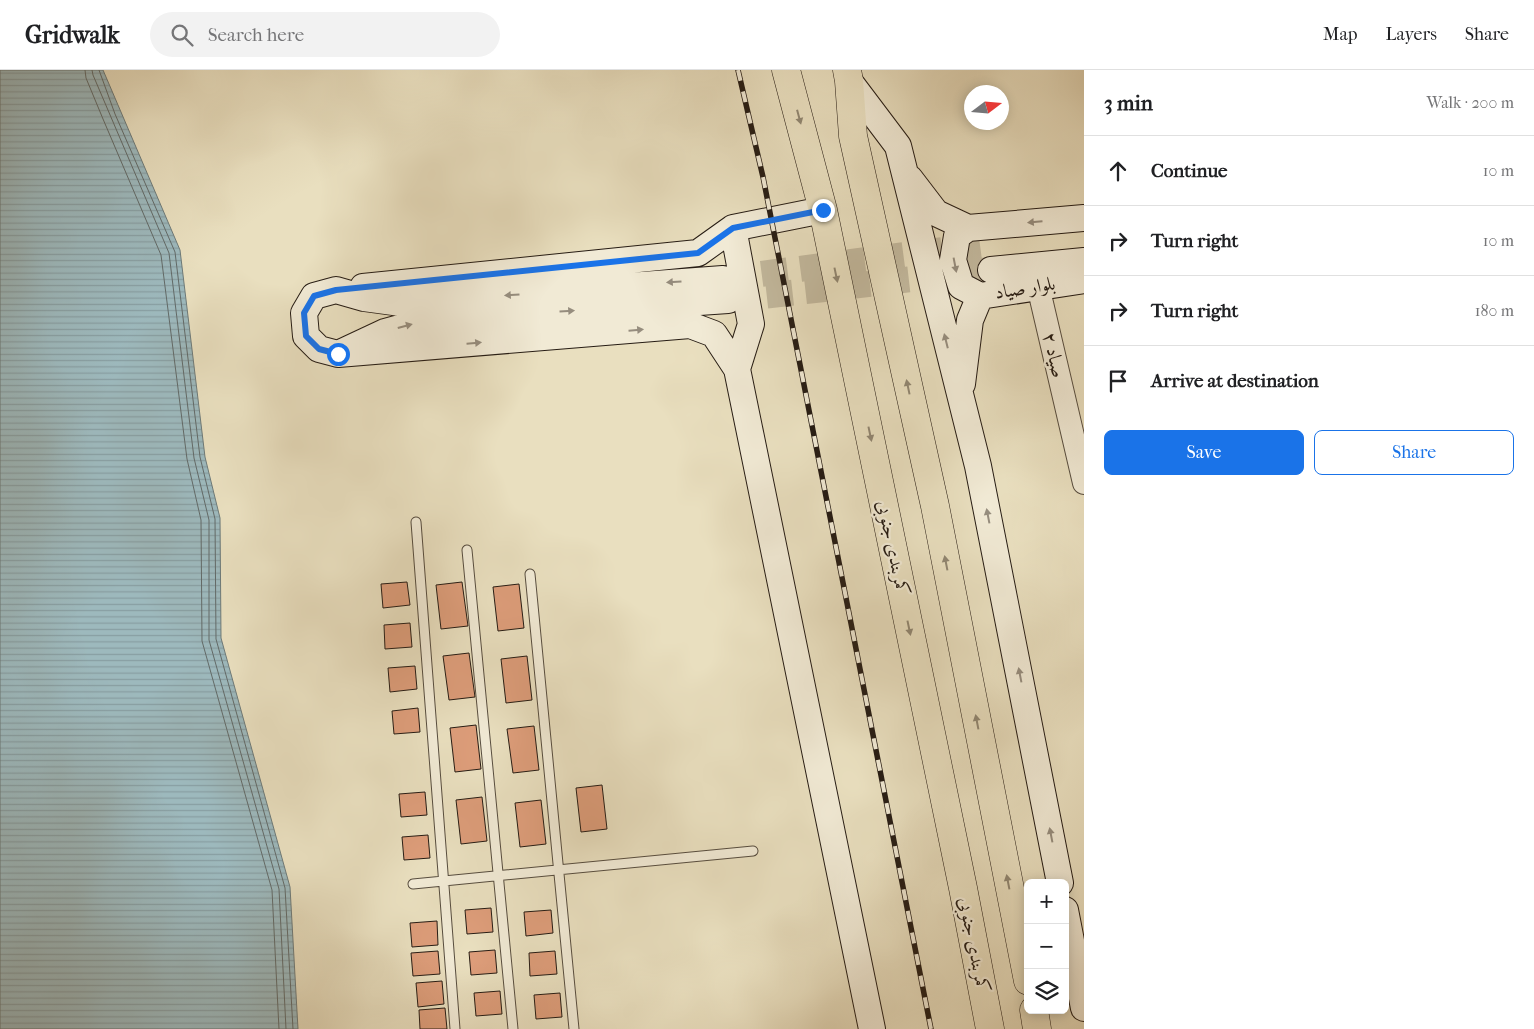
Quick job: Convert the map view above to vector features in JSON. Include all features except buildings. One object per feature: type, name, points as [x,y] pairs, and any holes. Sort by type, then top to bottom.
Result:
[{"type":"highway","name":"کمربندی جنوبی","points":[[786,70],[823,210],[963,888],[990,1029]]},
{"type":"highway","points":[[848,75],[853,136],[935,506],[1026,969]]},
{"type":"highway","points":[[1035,1014],[1037,1029]]},
{"type":"main road","points":[[848,75],[898,146],[978,466],[1059,879]]},
{"type":"main road","points":[[904,171],[936,213],[974,236],[1084,218]]},
{"type":"main road","points":[[823,210],[733,228],[698,253],[336,290],[314,296],[304,313],[306,336],[319,349],[338,354],[690,325],[714,334],[737,369],[872,1029]]},
{"type":"main road","points":[[733,228],[751,324],[737,369]]},
{"type":"main road","points":[[980,296],[961,286],[953,260],[957,236],[1084,236]]},
{"type":"main road","points":[[991,270],[1084,261]]},
{"type":"main road","name":"بلوار صیاد","points":[[961,398],[970,320],[980,296],[1084,280]]},
{"type":"main road","points":[[336,290],[364,298],[401,303],[725,289],[425,321],[384,332],[338,354]]},
{"type":"main road","points":[[1068,924],[1084,1008]]},
{"type":"street","name":"صیاد ۲","points":[[1038,286],[1084,483]]},
{"type":"lane","points":[[416,522],[456,1029]]},
{"type":"lane","points":[[467,550],[513,1029]]},
{"type":"lane","points":[[530,574],[574,1029]]},
{"type":"lane","points":[[413,884],[753,851]]},
{"type":"water","points":[[0,70],[103,70],[180,250],[205,457],[220,518],[221,638],[290,887],[298,1029],[0,1029]]},
{"type":"tunnel","points":[[723,279],[980,245]]},
{"type":"tunnel","points":[[728,300],[991,270]]},
{"type":"railway","points":[[738,70],[763,177],[931,1029]]},
{"type":"route","points":[[338,354],[319,349],[306,336],[304,313],[314,296],[336,290],[698,253],[733,228],[823,210]]}]
